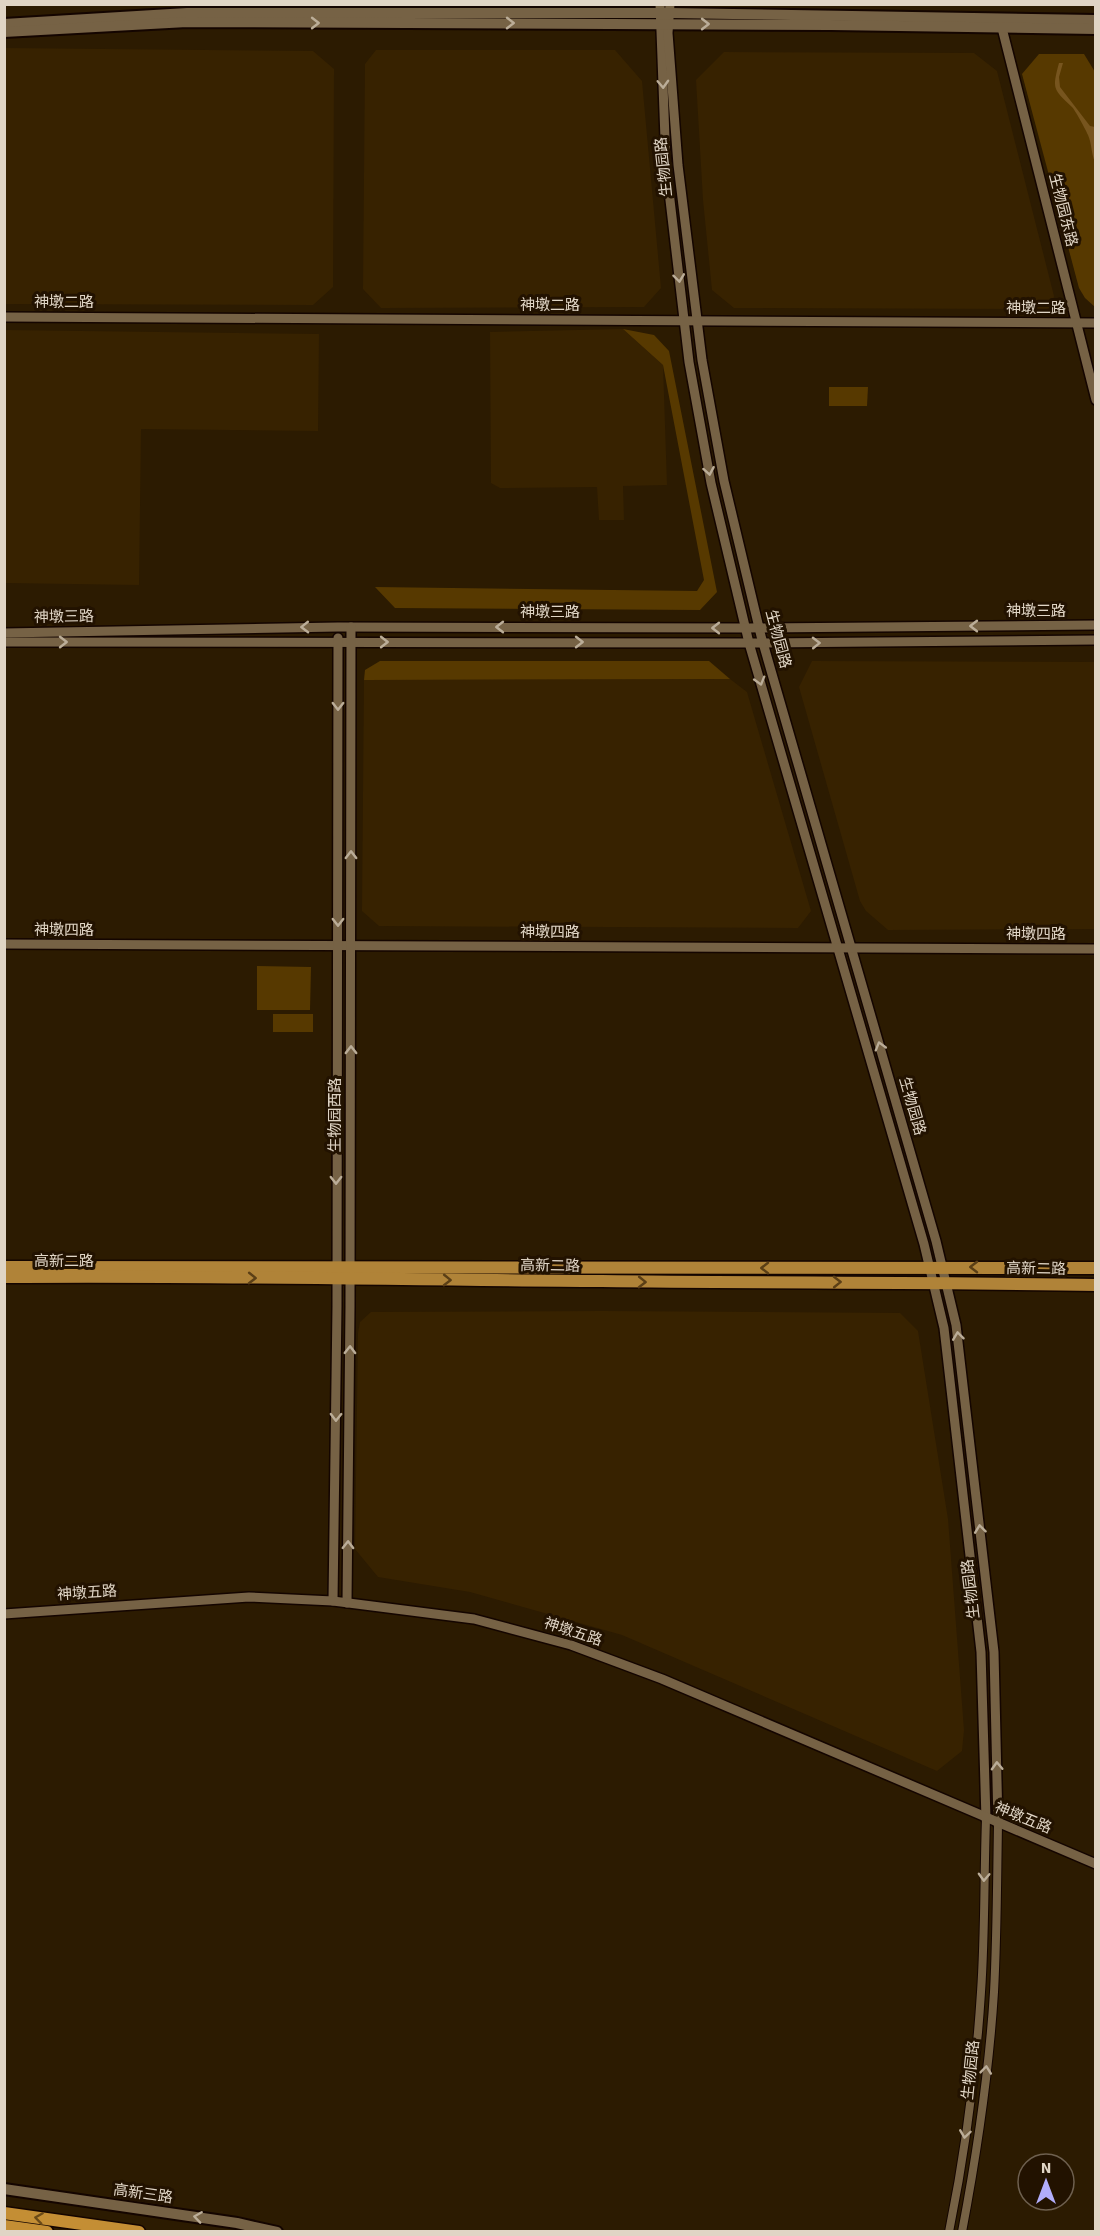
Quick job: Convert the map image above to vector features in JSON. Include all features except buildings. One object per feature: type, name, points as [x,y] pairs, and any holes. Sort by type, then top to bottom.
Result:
[{"type":"highway","points":[[4,2213],[139,2232]]},
{"type":"highway","points":[[4,2226],[47,2232]]},
{"type":"main road","points":[[4,24],[188,13],[665,14],[1095,20]]},
{"type":"main road","points":[[4,32],[187,22],[665,14],[1095,29]]},
{"type":"main road","name":"高新二路","points":[[5,1269],[350,1273],[935,1267],[1095,1268]]},
{"type":"main road","name":"高新二路","points":[[350,1273],[765,1283],[939,1282],[1095,1285]]},
{"type":"main road","name":"高新三路","points":[[4,2189],[237,2223],[277,2232]]},
{"type":"street","name":"生物园路","points":[[665,14],[666,166],[689,362],[711,483],[749,643],[838,948],[935,1267]]},
{"type":"street","name":"生物园路","points":[[665,14],[678,165],[697,321],[724,480],[763,644],[851,948],[939,1282],[956,1325],[994,1652],[998,1824],[994,1993],[985,2085],[962,2232]]},
{"type":"street","name":"生物园东路","points":[[1002,27],[1095,400]]},
{"type":"street","name":"神墩二路","points":[[4,317],[1095,323]]},
{"type":"street","name":"神墩三路","points":[[4,633],[338,627],[759,628],[1095,625]]},
{"type":"street","name":"生物园西路","points":[[333,1601],[337,1273],[338,627]]},
{"type":"street","name":"生物园西路","points":[[347,1603],[352,946],[351,627]]},
{"type":"street","name":"神墩三路","points":[[4,642],[763,644],[1095,640]]},
{"type":"street","name":"神墩四路","points":[[4,944],[1095,949]]},
{"type":"street","name":"生物园路","points":[[939,1282],[981,1653],[986,1819],[981,1992],[972,2084],[949,2232]]},
{"type":"street","name":"神墩五路","points":[[4,1614],[249,1597],[333,1601],[474,1619],[571,1646],[662,1679],[1095,1864]]},
{"type":"shaded area","points":[[5,48],[313,51],[334,69],[333,287],[313,305],[5,304]]},
{"type":"shaded area","points":[[376,50],[615,50],[642,81],[661,288],[644,307],[381,308],[363,289],[365,64]]},
{"type":"shaded area","points":[[724,52],[974,53],[997,71],[1054,296],[1052,306],[1047,309],[734,308],[712,290],[703,200],[696,80]]},
{"type":"shaded area","points":[[1039,54],[1084,54],[1095,72],[1095,307],[1085,298],[1079,288],[1022,74]]},
{"type":"shaded area","points":[[1059,63],[1063,63],[1059,77],[1060,87],[1090,126],[1095,127],[1095,162],[1083,125],[1056,88],[1055,78]]},
{"type":"shaded area","points":[[623,329],[663,365],[667,485],[623,486],[624,520],[599,520],[597,487],[500,488],[491,483],[490,332]]},
{"type":"shaded area","points":[[623,329],[654,335],[669,351],[717,592],[700,610],[395,608],[375,587],[697,591],[704,580],[663,365]]},
{"type":"shaded area","points":[[5,330],[319,334],[318,431],[141,429],[139,585],[5,583]]},
{"type":"shaded area","points":[[829,387],[868,387],[867,406],[829,406]]},
{"type":"shaded area","points":[[380,661],[709,661],[730,679],[364,680],[365,670]]},
{"type":"shaded area","points":[[812,661],[1095,662],[1095,929],[888,930],[866,911],[860,901],[799,687]]},
{"type":"shaded area","points":[[730,679],[747,692],[811,911],[798,928],[379,926],[362,911],[364,680]]},
{"type":"shaded area","points":[[257,966],[311,967],[310,1010],[257,1010]]},
{"type":"shaded area","points":[[273,1014],[313,1014],[313,1032],[273,1032]]},
{"type":"shaded area","points":[[371,1312],[900,1313],[918,1331],[948,1519],[964,1730],[962,1751],[937,1771],[622,1635],[470,1592],[378,1577],[355,1549],[360,1322]]}]
